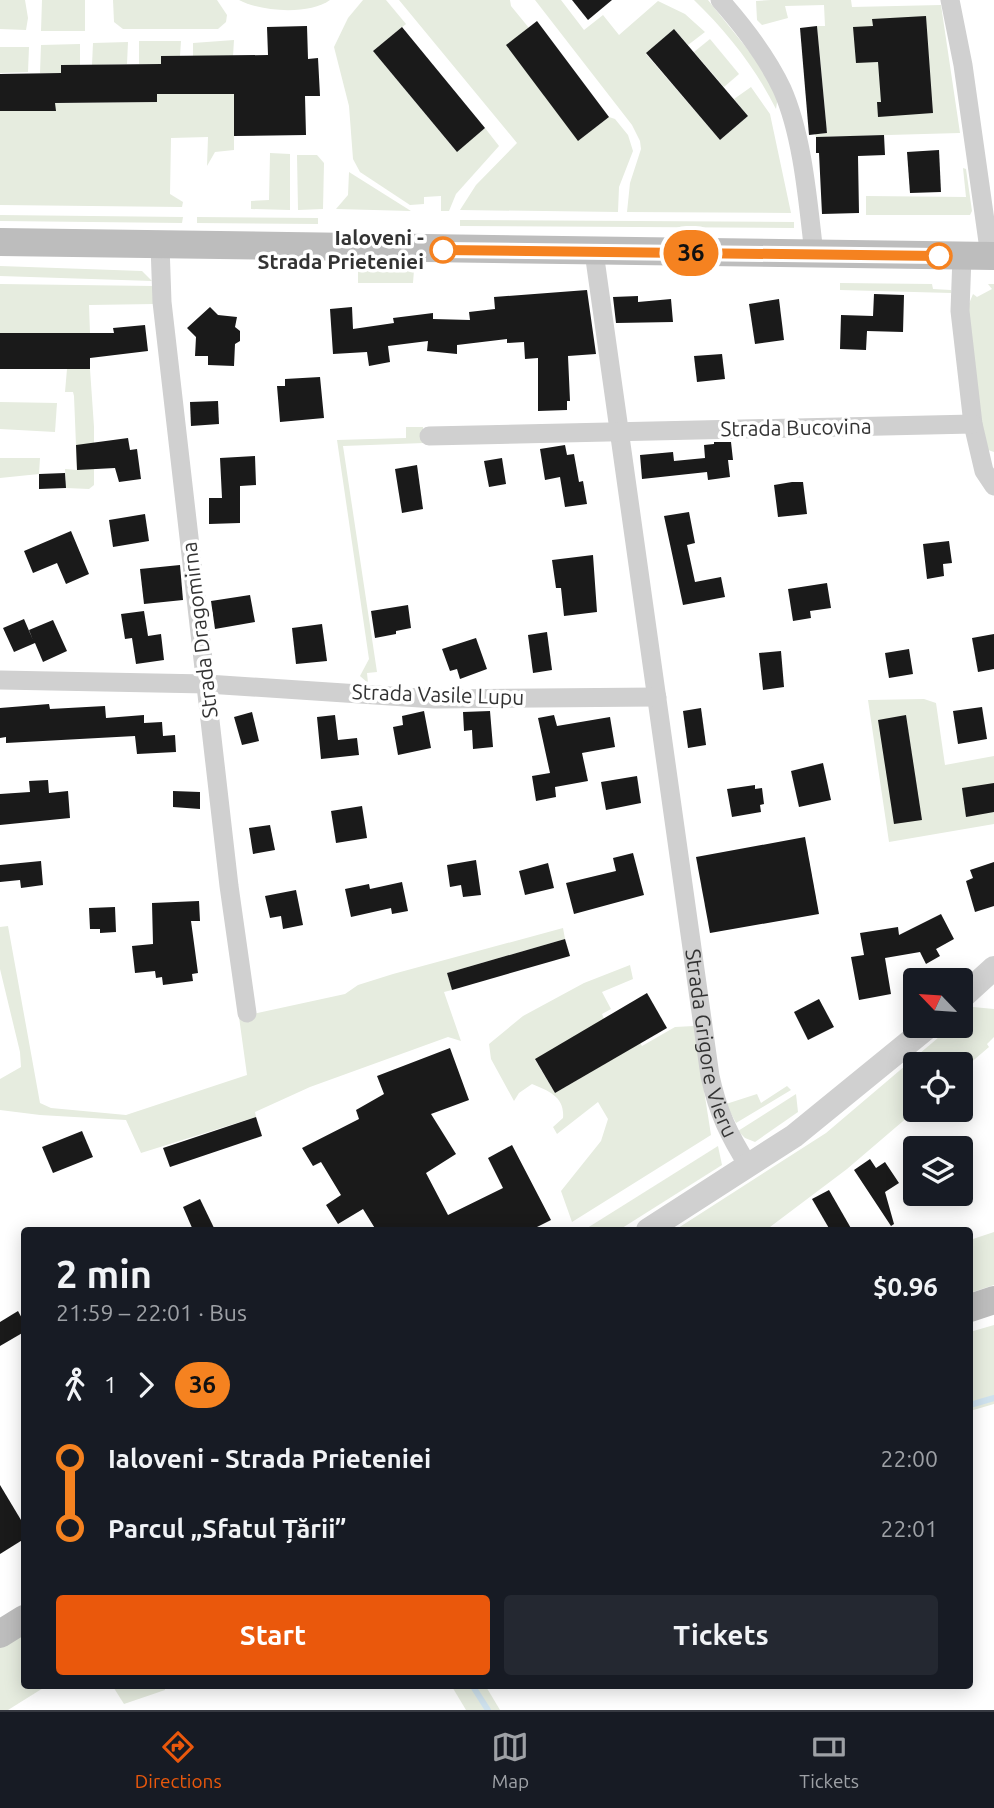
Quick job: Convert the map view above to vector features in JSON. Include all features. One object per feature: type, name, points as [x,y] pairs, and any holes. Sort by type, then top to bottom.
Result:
[{"type":"main road","points":[[0,242],[992,256]]},
{"type":"main road","points":[[973,1307],[994,1300]]},
{"type":"main road","points":[[0,1634],[21,1621]]},
{"type":"street","points":[[720,0],[769,67],[788,105],[805,184],[814,254]]},
{"type":"street","points":[[950,0],[963,65],[992,256]]},
{"type":"street","name":"Strada Dragomirna","points":[[160,245],[162,302],[229,886],[247,1013]]},
{"type":"street","points":[[594,252],[657,697]]},
{"type":"street","points":[[962,256],[960,311],[973,424],[984,471],[994,486]]},
{"type":"street","name":"Strada Bucovina","points":[[429,436],[973,424]]},
{"type":"street","name":"Strada Vasile Lupu","points":[[0,680],[207,684],[435,699],[657,697]]},
{"type":"street","name":"Strada Grigore Vieru","points":[[657,697],[710,1076],[717,1108],[748,1167]]},
{"type":"street","points":[[973,987],[994,968]]},
{"type":"street","name":"Strada Grigore Vieru","points":[[653,1227],[794,1136],[915,1038]]},
{"type":"shaded area","points":[[0,0],[25,0],[28,18],[26,30],[0,29]]},
{"type":"shaded area","points":[[42,0],[85,0],[85,31],[41,31]]},
{"type":"shaded area","points":[[113,0],[217,0],[227,15],[226,22],[218,29],[123,29],[114,22]]},
{"type":"shaded area","points":[[239,0],[330,0],[310,8],[285,10],[260,7]]},
{"type":"shaded area","points":[[363,0],[386,0],[406,24],[373,51],[456,151],[485,128],[499,146],[456,194],[449,211],[441,211],[441,196],[424,197],[424,204],[410,205],[360,172],[353,159],[349,106],[334,47],[348,18]]},
{"type":"shaded area","points":[[399,0],[510,0],[511,6],[529,28],[579,140],[609,117],[615,119],[628,135],[633,151],[619,187],[618,212],[460,210],[476,185],[517,143]]},
{"type":"shaded area","points":[[535,0],[561,0],[584,30],[603,15],[619,35],[658,1],[685,14],[705,32],[688,45],[674,29],[646,54],[720,140],[748,116],[734,99],[751,87],[770,114],[791,213],[627,212],[630,183],[641,149],[640,141],[632,125]]},
{"type":"shaded area","points":[[694,0],[708,0],[757,61],[778,96],[776,109],[740,51]]},
{"type":"shaded area","points":[[851,0],[852,7],[941,5],[960,133],[816,137],[815,134],[827,133],[817,26],[825,26],[824,5],[785,6],[788,18],[762,25],[757,20],[756,1]]},
{"type":"shaded area","points":[[710,39],[739,74],[724,87],[694,52]]},
{"type":"shaded area","points":[[234,40],[233,56],[193,56],[193,43]]},
{"type":"shaded area","points":[[139,41],[181,41],[180,56],[161,56],[161,64],[139,64]]},
{"type":"shaded area","points":[[128,42],[127,64],[92,65],[93,43]]},
{"type":"shaded area","points":[[80,44],[80,65],[61,65],[61,73],[40,73],[41,45]]},
{"type":"shaded area","points":[[0,47],[29,47],[28,72],[0,73]]},
{"type":"shaded area","points":[[157,94],[234,94],[234,150],[215,152],[207,166],[208,137],[171,138],[170,194],[183,202],[182,207],[0,205],[0,111],[55,111],[55,103],[157,102]]},
{"type":"shaded area","points":[[270,153],[290,154],[290,210],[251,209],[251,201],[269,200]]},
{"type":"shaded area","points":[[297,155],[317,155],[324,163],[323,209],[298,210]]},
{"type":"shaded area","points":[[963,168],[966,169],[972,211],[970,215],[866,215],[866,196],[966,197]]},
{"type":"shaded area","points":[[349,172],[411,211],[336,209],[348,195]]},
{"type":"shaded area","points":[[0,215],[183,217],[182,223],[0,221]]},
{"type":"shaded area","points":[[197,217],[318,218],[318,224],[197,223]]},
{"type":"shaded area","points":[[460,220],[794,222],[794,228],[460,226]]},
{"type":"shaded area","points":[[0,266],[142,271],[152,281],[0,276]]},
{"type":"shaded area","points":[[358,270],[414,270],[413,283],[358,283]]},
{"type":"shaded area","points":[[840,283],[932,284],[933,289],[951,290],[951,293],[840,290]]},
{"type":"shaded area","points":[[0,284],[154,286],[155,304],[89,305],[90,333],[0,333]]},
{"type":"shaded area","points":[[988,284],[994,284],[994,452],[982,448],[966,311],[973,294],[977,297],[992,289]]},
{"type":"shaded area","points":[[67,369],[90,369],[94,485],[89,489],[66,488],[65,469],[77,470],[74,396],[73,392],[65,392]]},
{"type":"shaded area","points":[[0,402],[57,403],[55,432],[0,429]]},
{"type":"shaded area","points":[[406,427],[423,427],[424,443],[343,446],[377,672],[367,673],[368,683],[360,676],[369,659],[337,440],[406,438]]},
{"type":"shaded area","points":[[0,458],[40,458],[39,474],[0,478]]},
{"type":"shaded area","points":[[924,699],[936,703],[945,765],[994,756],[994,824],[889,842],[868,700]]},
{"type":"shaded area","points":[[8,926],[40,1103],[51,1108],[126,1115],[247,1075],[239,1017],[345,994],[358,985],[393,974],[563,928],[565,939],[447,973],[452,990],[444,992],[461,1041],[448,1037],[310,1087],[255,1112],[256,1117],[141,1153],[126,1120],[0,1110],[0,1079],[21,1067],[20,1052],[0,969],[0,927]]},
{"type":"shaded area","points":[[630,965],[633,979],[602,992],[611,1009],[602,1014],[604,1019],[535,1060],[555,1093],[640,1043],[642,1046],[675,1027],[694,1026],[711,1135],[572,1222],[561,1191],[601,1141],[608,1119],[598,1102],[557,1134],[553,1127],[563,1118],[559,1100],[550,1092],[532,1084],[519,1093],[514,1101],[491,1059],[489,1044],[523,1016],[584,983]]},
{"type":"shaded area","points":[[973,1007],[994,1009],[994,1037],[987,1044],[989,1047],[973,1061],[973,1052],[921,1052],[938,1038],[973,1038]]},
{"type":"shaded area","points":[[903,1068],[903,1121],[847,1169],[770,1227],[680,1227],[826,1133]]},
{"type":"shaded area","points":[[787,1086],[791,1090],[736,1123],[726,1104],[757,1094],[761,1103]]},
{"type":"shaded area","points":[[796,1094],[798,1112],[755,1142],[738,1131]]},
{"type":"shaded area","points":[[718,1146],[722,1165],[624,1227],[589,1227]]},
{"type":"shaded area","points":[[994,1232],[994,1285],[973,1292],[973,1239]]},
{"type":"shaded area","points":[[994,1325],[994,1404],[973,1410],[973,1331]]},
{"type":"shaded area","points":[[21,1631],[21,1689],[42,1689],[8,1710],[0,1710],[0,1644]]},
{"type":"shaded area","points":[[115,1689],[165,1689],[165,1690],[124,1704]]},
{"type":"shaded area","points":[[453,1689],[487,1689],[500,1710],[466,1710]]},
{"type":"building","points":[[572,0],[612,0],[588,20]]},
{"type":"building","points":[[926,16],[933,113],[878,117],[877,102],[881,102],[878,62],[856,63],[853,27],[873,26],[872,19]]},
{"type":"building","points":[[537,21],[609,117],[578,141],[506,45]]},
{"type":"building","points":[[307,26],[308,59],[318,58],[320,96],[305,96],[306,135],[234,136],[234,94],[157,94],[157,102],[55,103],[56,111],[0,111],[0,74],[61,73],[61,65],[161,64],[161,56],[268,55],[267,27]]},
{"type":"building","points":[[817,26],[827,133],[809,135],[800,28]]},
{"type":"building","points":[[402,27],[485,128],[457,152],[373,51]]},
{"type":"building","points":[[674,29],[748,116],[720,140],[646,53]]},
{"type":"building","points":[[884,135],[885,155],[858,156],[859,213],[822,214],[816,137]]},
{"type":"building","points":[[939,150],[941,192],[910,193],[907,152]]},
{"type":"building","points":[[587,290],[596,354],[568,356],[570,401],[567,401],[567,410],[538,411],[538,358],[525,359],[524,342],[507,343],[507,339],[457,345],[457,354],[427,351],[428,341],[388,346],[390,362],[369,366],[367,352],[333,354],[330,309],[352,307],[353,329],[394,323],[393,318],[433,313],[433,319],[470,320],[469,312],[495,309],[494,297]]},
{"type":"building","points":[[874,294],[904,295],[903,332],[867,331],[866,350],[840,349],[841,315],[873,316]]},
{"type":"building","points":[[638,296],[638,302],[671,299],[673,322],[616,323],[613,297]]},
{"type":"building","points":[[779,299],[784,340],[755,344],[749,304]]},
{"type":"building","points":[[210,307],[218,315],[237,317],[235,327],[240,331],[240,341],[235,344],[234,366],[208,365],[208,356],[195,356],[196,337],[187,328]]},
{"type":"building","points":[[145,325],[148,351],[90,358],[90,369],[0,369],[0,333],[114,333],[113,328]]},
{"type":"building","points":[[722,354],[725,379],[697,382],[694,356]]},
{"type":"building","points":[[320,377],[324,418],[280,422],[277,386],[285,386],[285,379]]},
{"type":"building","points":[[218,401],[219,424],[191,426],[190,402]]},
{"type":"building","points":[[128,438],[130,450],[137,449],[141,479],[119,482],[115,468],[77,470],[76,445]]},
{"type":"building","points":[[731,442],[733,460],[728,460],[730,477],[708,480],[707,472],[642,479],[640,455],[673,452],[674,461],[705,458],[704,445]]},
{"type":"building","points":[[565,445],[567,455],[574,454],[579,482],[583,481],[587,504],[565,507],[560,477],[545,480],[540,449]]},
{"type":"building","points":[[255,456],[256,485],[240,486],[240,523],[209,524],[209,498],[222,498],[220,458]]},
{"type":"building","points":[[502,458],[506,484],[489,487],[484,461]]},
{"type":"building","points":[[417,465],[423,509],[402,513],[395,469]]},
{"type":"building","points":[[65,473],[66,488],[39,489],[39,474]]},
{"type":"building","points":[[803,482],[807,514],[778,517],[774,485]]},
{"type":"building","points":[[689,512],[695,543],[687,545],[695,582],[721,577],[725,597],[683,605],[664,516]]},
{"type":"building","points":[[145,514],[149,541],[113,547],[109,520]]},
{"type":"building","points":[[71,531],[89,574],[66,584],[57,563],[33,573],[24,551]]},
{"type":"building","points":[[949,541],[952,563],[943,564],[944,576],[927,579],[923,544]]},
{"type":"building","points":[[593,555],[597,612],[564,616],[561,588],[556,588],[552,560]]},
{"type":"building","points":[[180,565],[183,600],[144,604],[140,569]]},
{"type":"building","points":[[827,583],[831,608],[810,611],[811,618],[793,621],[788,589]]},
{"type":"building","points":[[250,595],[255,622],[215,629],[211,601]]},
{"type":"building","points":[[408,605],[411,628],[375,638],[371,611]]},
{"type":"building","points":[[144,611],[148,636],[161,634],[164,660],[136,664],[132,638],[125,639],[121,614]]},
{"type":"building","points":[[24,619],[33,640],[29,630],[53,620],[67,651],[43,662],[35,643],[14,652],[3,628]]},
{"type":"building","points":[[322,624],[327,661],[296,664],[292,628]]},
{"type":"building","points":[[547,632],[552,670],[533,673],[528,635]]},
{"type":"building","points":[[994,634],[994,669],[978,672],[972,638]]},
{"type":"building","points":[[476,638],[487,669],[460,679],[457,669],[450,671],[442,649]]},
{"type":"building","points":[[909,649],[913,674],[889,678],[885,653]]},
{"type":"building","points":[[781,651],[784,687],[763,690],[759,653]]},
{"type":"building","points":[[49,704],[50,709],[105,706],[106,718],[144,715],[144,723],[162,722],[163,736],[175,735],[176,752],[137,754],[135,736],[6,743],[6,737],[0,738],[0,708]]},
{"type":"building","points":[[982,707],[987,739],[958,744],[953,711]]},
{"type":"building","points":[[701,708],[706,745],[688,748],[683,711]]},
{"type":"building","points":[[424,711],[431,748],[398,755],[393,727],[403,725],[402,716]]},
{"type":"building","points":[[490,711],[493,747],[473,749],[472,730],[464,731],[463,712]]},
{"type":"building","points":[[252,712],[259,741],[242,745],[234,717]]},
{"type":"building","points":[[335,715],[338,740],[357,738],[359,755],[321,759],[317,717]]},
{"type":"building","points":[[554,715],[557,726],[610,717],[615,747],[582,753],[588,781],[555,787],[556,797],[536,801],[532,776],[550,773],[538,718]]},
{"type":"building","points":[[906,715],[922,820],[894,824],[878,720]]},
{"type":"building","points":[[823,763],[831,800],[799,807],[791,771]]},
{"type":"building","points":[[637,776],[641,803],[606,810],[601,782]]},
{"type":"building","points":[[48,780],[49,793],[68,791],[70,818],[0,825],[0,794],[30,792],[29,781]]},
{"type":"building","points":[[994,783],[994,812],[966,817],[962,788]]},
{"type":"building","points":[[755,785],[755,789],[762,788],[764,804],[760,805],[761,812],[732,817],[727,789]]},
{"type":"building","points":[[173,791],[200,792],[200,809],[173,807]]},
{"type":"building","points":[[362,806],[367,838],[336,843],[331,811]]},
{"type":"building","points":[[270,825],[275,850],[253,854],[249,828]]},
{"type":"building","points":[[805,837],[819,914],[710,933],[696,857]]},
{"type":"building","points":[[633,853],[644,895],[574,914],[566,883],[616,871],[613,858]]},
{"type":"building","points":[[476,860],[481,895],[463,897],[461,885],[450,887],[447,865]]},
{"type":"building","points":[[41,861],[43,885],[21,888],[20,880],[0,882],[0,865]]},
{"type":"building","points":[[994,862],[994,906],[975,912],[966,881],[973,878],[970,870]]},
{"type":"building","points":[[548,863],[554,888],[525,895],[519,871]]},
{"type":"building","points":[[402,882],[408,911],[392,914],[391,908],[351,917],[345,889],[369,884],[370,889]]},
{"type":"building","points":[[296,890],[303,925],[283,929],[281,916],[270,918],[265,896]]},
{"type":"building","points":[[199,901],[200,921],[191,921],[198,973],[192,974],[193,981],[163,985],[162,977],[156,978],[155,971],[135,973],[132,946],[153,944],[152,903]]},
{"type":"building","points":[[115,907],[116,932],[100,933],[100,929],[90,929],[89,908]]},
{"type":"building","points":[[941,914],[954,939],[936,949],[940,956],[926,964],[920,952],[885,958],[891,994],[859,1000],[851,957],[864,955],[860,933],[898,927],[899,935]]},
{"type":"building","points":[[565,939],[570,956],[452,990],[447,973]]},
{"type":"building","points":[[647,993],[667,1028],[555,1093],[535,1059]]},
{"type":"building","points":[[819,999],[834,1027],[808,1040],[794,1012]]},
{"type":"building","points":[[450,1048],[469,1100],[431,1114],[456,1154],[426,1173],[448,1215],[503,1188],[488,1158],[512,1145],[551,1220],[537,1227],[374,1227],[363,1209],[338,1224],[326,1205],[341,1195],[321,1162],[313,1166],[302,1148],[359,1119],[356,1110],[384,1094],[377,1076]]},
{"type":"building","points":[[256,1117],[262,1136],[170,1167],[163,1148]]},
{"type":"building","points":[[82,1131],[93,1157],[53,1173],[42,1147]]},
{"type":"building","points":[[870,1159],[876,1168],[885,1162],[899,1183],[885,1192],[894,1224],[891,1226],[854,1170]]},
{"type":"building","points":[[829,1190],[850,1227],[828,1227],[812,1199]]},
{"type":"building","points":[[200,1199],[214,1227],[192,1227],[183,1207]]},
{"type":"building","points":[[18,1311],[21,1316],[21,1334],[0,1346],[0,1322]]},
{"type":"building","points":[[0,1485],[21,1520],[21,1541],[0,1554]]},
{"type":"waterway","points":[[973,1404],[994,1398]]},
{"type":"waterway","points":[[475,1689],[488,1710]]},
{"type":"bus line","name":"36","points":[[443,250],[939,256]]},
{"type":"place","name":"Ialoveni - Strada Prieteniei","points":[[443,250]]}]
